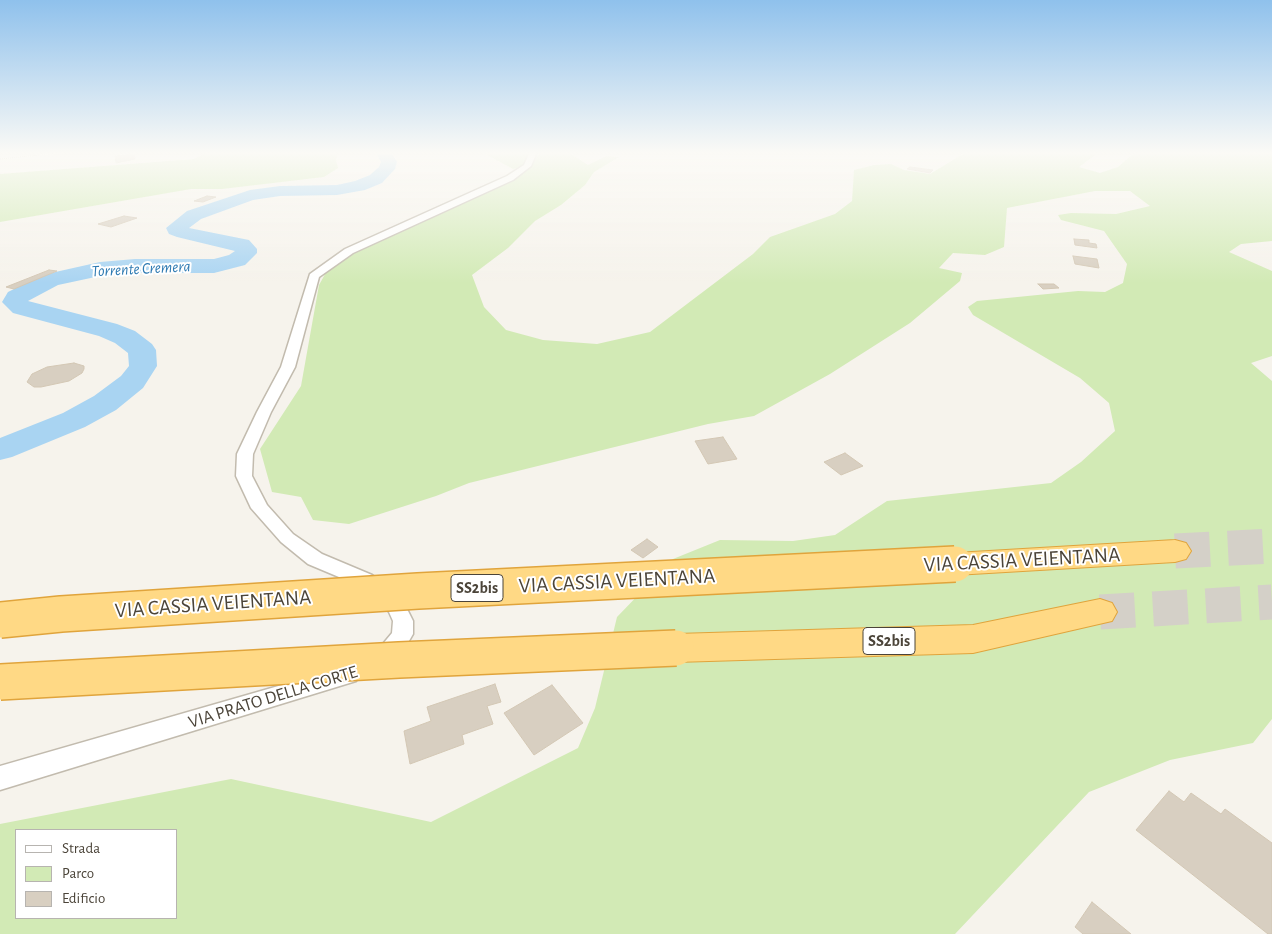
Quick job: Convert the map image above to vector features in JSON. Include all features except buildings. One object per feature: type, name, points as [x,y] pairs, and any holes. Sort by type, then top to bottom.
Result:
[{"type":"highway","name":"VIA CASSIA VEIENTANA","points":[[0,620],[418,591],[1175,551]]},
{"type":"highway","name":"SS2bis","points":[[0,682],[380,660],[676,648],[973,639],[1100,612]]},
{"type":"street","name":"VIA PRATO DELLA CORTE","points":[[0,778],[361,671],[377,662],[394,647],[403,628],[401,615],[397,608],[387,596],[370,584],[353,574],[315,559],[287,538],[260,508],[244,476],[245,454],[264,412],[288,367],[314,276],[349,250],[471,196]]},
{"type":"green space","points":[[0,196],[153,196],[0,222]]},
{"type":"green space","points":[[476,196],[572,196],[535,221],[508,248],[472,275],[484,307],[506,330],[543,340],[597,344],[650,332],[753,254],[770,237],[835,214],[852,201],[852,196],[1071,196],[1007,208],[1004,247],[985,255],[953,253],[939,268],[962,273],[960,281],[910,323],[830,374],[754,416],[708,424],[469,483],[436,496],[349,524],[313,520],[301,497],[272,492],[260,449],[301,386],[319,285],[329,267],[357,251]]},
{"type":"green space","points":[[1136,196],[1272,196],[1272,241],[1241,244],[1229,252],[1272,271],[1272,356],[1251,363],[1272,381],[1272,719],[1253,743],[1170,760],[1089,792],[955,934],[0,934],[0,824],[231,779],[431,822],[578,748],[595,708],[617,617],[673,559],[720,540],[793,541],[835,535],[887,501],[1051,483],[1081,462],[1115,431],[1109,403],[1080,378],[973,315],[968,307],[977,301],[1078,291],[1105,292],[1123,283],[1127,264],[1104,231],[1061,220],[1058,215],[1071,213],[1116,214],[1150,206]]},
{"type":"waterway","name":"Torrente Cremera","points":[[0,450],[74,420],[105,403],[132,382],[143,366],[142,350],[125,337],[108,330],[22,308],[14,302],[17,297],[50,280],[100,269],[135,266],[214,266],[237,260],[246,253],[246,249],[241,245],[184,233],[176,230],[176,228],[194,215],[248,196]]},
{"type":"tunnel","points":[[1175,551],[1272,546]]},
{"type":"tunnel","points":[[1100,612],[1272,602]]}]
